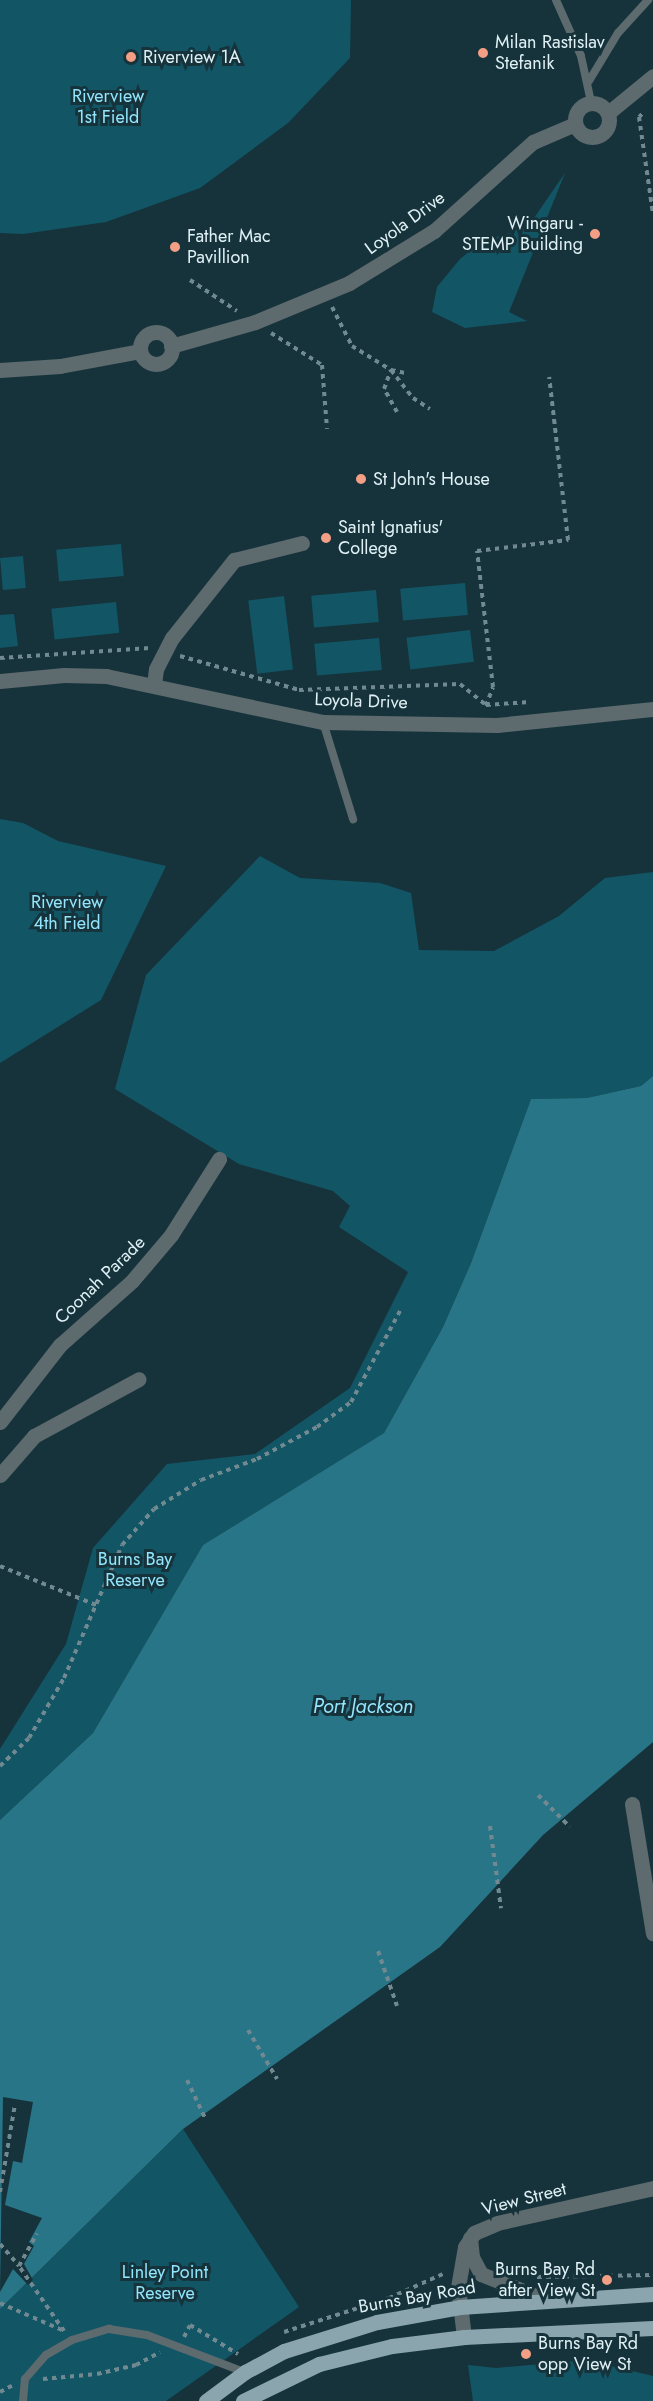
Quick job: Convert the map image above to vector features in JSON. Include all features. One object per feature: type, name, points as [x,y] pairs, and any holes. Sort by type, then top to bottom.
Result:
[{"type":"main road","name":"Burns Bay Road","points":[[206,2401],[244,2372],[284,2351],[337,2332],[460,2307],[653,2294]]},
{"type":"main road","points":[[243,2401],[278,2381],[338,2358],[464,2337],[653,2328]]},
{"type":"street","points":[[608,113],[653,76]]},
{"type":"street","points":[[591,102],[604,107],[608,113],[608,127],[598,136],[585,136],[575,124],[579,108],[591,102]]},
{"type":"street","name":"Loyola Drive","points":[[140,351],[146,361],[161,363],[170,356],[171,346],[255,322],[326,294],[389,260],[434,231],[533,142],[575,124]]},
{"type":"street","points":[[0,370],[60,366],[140,351],[144,338],[153,333],[162,334],[171,346]]},
{"type":"street","points":[[154,686],[163,653],[234,560],[302,543]]},
{"type":"street","name":"Loyola Drive","points":[[0,681],[64,675],[106,676],[323,722],[483,724],[549,722],[653,709]]},
{"type":"street","name":"Coonah Parade","points":[[0,1422],[60,1345],[132,1281],[171,1235],[219,1160]]},
{"type":"street","points":[[0,1475],[34,1436],[139,1379]]},
{"type":"street","points":[[632,1804],[653,1932]]},
{"type":"street","name":"View Street","points":[[464,2337],[460,2307],[460,2271],[470,2238],[497,2223],[653,2188]]},
{"type":"street","points":[[470,2238],[472,2257],[481,2274],[546,2300]]},
{"type":"lane","points":[[556,0],[589,81],[591,102]]},
{"type":"lane","points":[[589,81],[618,33],[648,0]]},
{"type":"lane","points":[[323,722],[353,819]]},
{"type":"lane","points":[[23,2401],[25,2379],[46,2355],[72,2340],[109,2329],[175,2344],[244,2372]]},
{"type":"path","points":[[642,114],[639,117],[653,214]]},
{"type":"path","points":[[190,280],[321,365],[327,429]]},
{"type":"path","points":[[326,294],[352,346],[391,370],[405,373]]},
{"type":"path","points":[[391,370],[413,398],[430,409]]},
{"type":"path","points":[[391,370],[384,389],[397,412]]},
{"type":"path","points":[[483,724],[486,705],[493,687],[477,551],[568,540],[549,376]]},
{"type":"path","points":[[0,658],[144,645],[163,653],[190,657],[298,690],[460,684],[486,705],[534,702]]},
{"type":"path","points":[[0,1766],[29,1738],[64,1678],[122,1545],[154,1509],[201,1480],[257,1459],[307,1432],[351,1402],[401,1309]]},
{"type":"path","points":[[0,1566],[96,1605]]},
{"type":"path","points":[[538,1795],[570,1827]]},
{"type":"path","points":[[490,1826],[501,1908]]},
{"type":"path","points":[[378,1951],[397,2006]]},
{"type":"path","points":[[248,2030],[277,2079]]},
{"type":"path","points":[[187,2080],[206,2120]]},
{"type":"path","points":[[0,2192],[15,2104]]},
{"type":"path","points":[[17,2264],[37,2234]]},
{"type":"path","points":[[0,2244],[17,2264],[64,2331],[0,2302]]},
{"type":"path","points":[[276,2336],[389,2298],[450,2270]]},
{"type":"path","points":[[531,2277],[653,2275]]},
{"type":"path","points":[[0,2392],[25,2379],[96,2374],[136,2366],[175,2344],[190,2325],[241,2356],[250,2351]]},
{"type":"green space","name":"Riverview 1A","points":[[0,0],[351,0],[350,58],[288,123],[200,188],[106,222],[23,234],[0,233]]},
{"type":"green space","points":[[565,173],[509,312],[527,321],[465,328],[432,312],[437,287],[460,259],[484,240],[511,233],[532,221]]},
{"type":"green space","points":[[121,544],[124,576],[59,582],[56,550]]},
{"type":"green space","points":[[23,556],[26,588],[3,590],[0,558]]},
{"type":"green space","points":[[465,583],[468,615],[403,621],[400,589]]},
{"type":"green space","points":[[376,590],[379,622],[314,628],[311,596]]},
{"type":"green space","points":[[284,596],[293,669],[257,674],[248,600]]},
{"type":"green space","points":[[116,602],[119,633],[55,640],[51,609]]},
{"type":"green space","points":[[14,614],[18,646],[0,648],[0,615]]},
{"type":"green space","points":[[470,630],[474,662],[410,670],[406,638]]},
{"type":"green space","points":[[379,638],[382,670],[317,676],[314,644]]},
{"type":"green space","name":"Riverview 4th Field","points":[[0,819],[23,823],[58,841],[166,866],[101,1000],[0,1063]]},
{"type":"green space","name":"Burns Bay Reserve","points":[[260,856],[300,878],[380,883],[411,893],[419,950],[494,951],[559,916],[605,878],[653,872],[653,1076],[641,1086],[587,1098],[531,1099],[471,1263],[443,1327],[384,1433],[203,1545],[93,1733],[0,1820],[0,1749],[66,1644],[93,1548],[167,1464],[255,1454],[350,1388],[408,1272],[339,1227],[350,1206],[333,1191],[239,1164],[115,1089],[146,975]]},
{"type":"green space","name":"Linley Point Reserve","points":[[183,2129],[299,2307],[166,2401],[0,2401],[0,2309]]},
{"type":"green space","points":[[586,2360],[653,2376],[653,2401],[473,2401],[468,2365],[496,2368]]},
{"type":"water","name":"Port Jackson","points":[[653,1076],[653,1742],[543,1835],[440,1947],[183,2129],[0,2309],[0,1820],[93,1733],[203,1545],[384,1433],[443,1327],[471,1263],[531,1099],[587,1098],[641,1086]]},
{"type":"pier","points":[[3,2097],[33,2102],[22,2163],[13,2161],[5,2205],[42,2218],[29,2242],[34,2246],[24,2264],[33,2280],[28,2285],[13,2269],[0,2292]]},
{"type":"place","name":"Milan Rastislav Stefanik","points":[[483,53]]},
{"type":"place","name":"Riverview 1A","points":[[131,57]]},
{"type":"place","name":"Wingaru - STEMP Building","points":[[595,234]]},
{"type":"place","name":"Father Mac Pavillion","points":[[175,247]]},
{"type":"place","name":"St John's House","points":[[361,479]]},
{"type":"place","name":"Saint Ignatius' College","points":[[326,538]]},
{"type":"place","name":"Burns Bay Rd after View St","points":[[607,2280]]},
{"type":"place","name":"Burns Bay Rd opp View St","points":[[526,2354]]},
{"type":"park label","name":"Riverview 1st Field","points":[[108,107]]}]
